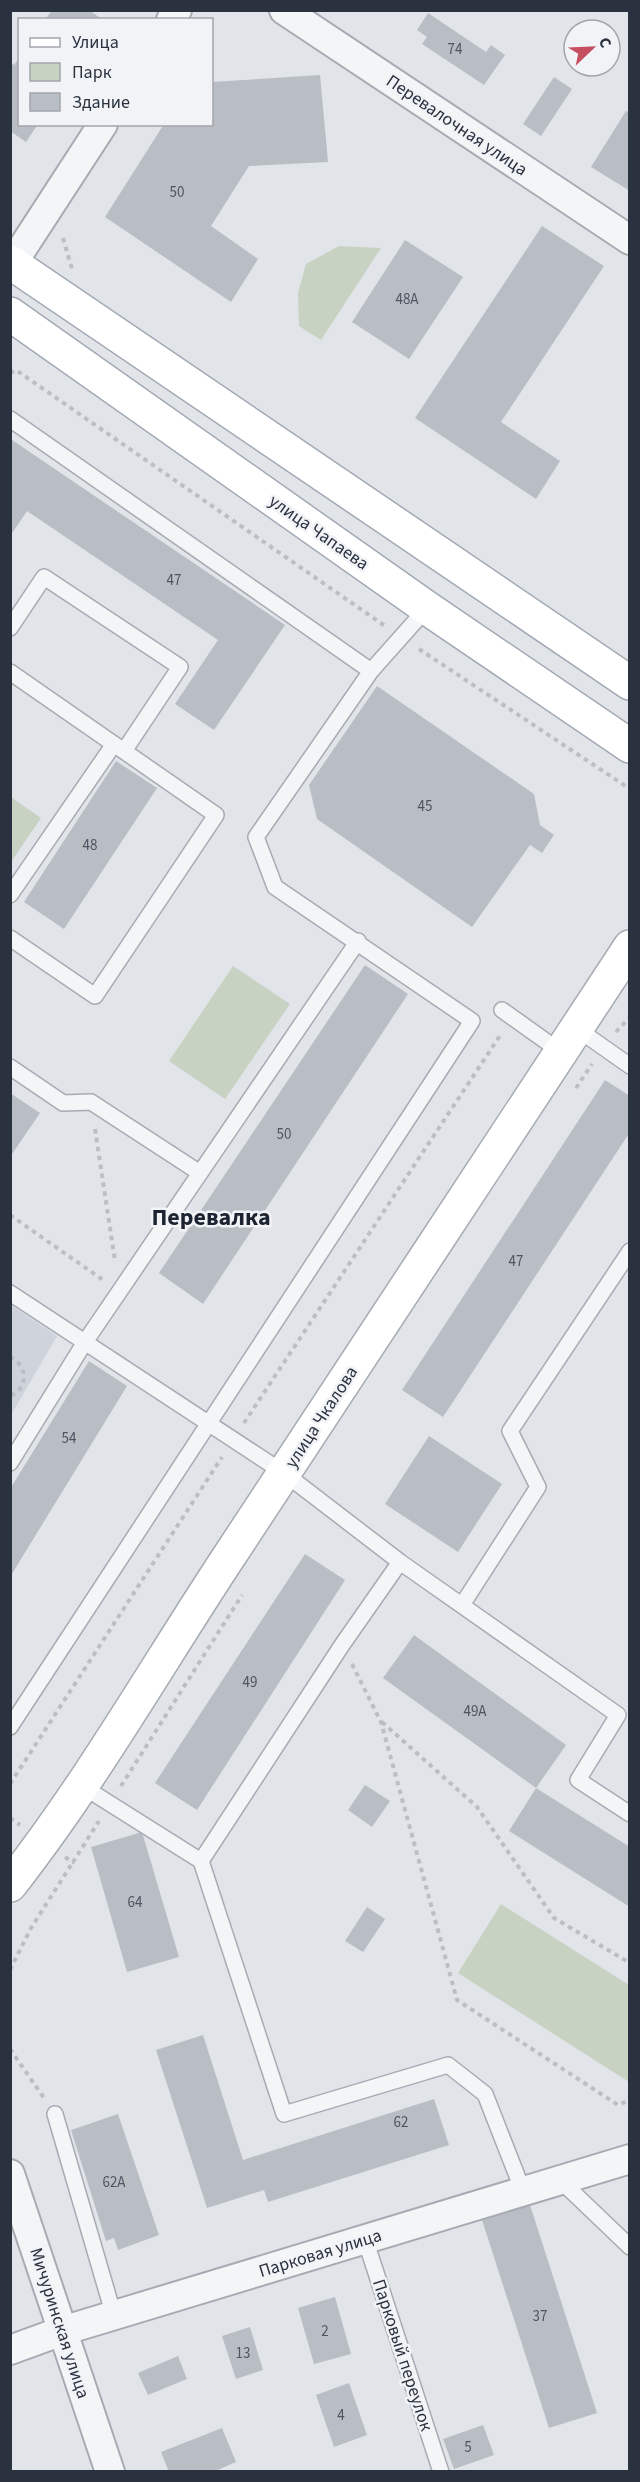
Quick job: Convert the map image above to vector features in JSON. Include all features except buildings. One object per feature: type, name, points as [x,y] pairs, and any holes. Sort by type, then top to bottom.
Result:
[{"type":"main road","points":[[11,264],[630,683]]},
{"type":"main road","name":"улица Чапаева","points":[[10,314],[427,608],[630,746]]},
{"type":"main road","name":"улица Чкалова","points":[[10,1885],[44,1842],[82,1786],[284,1473],[630,947]]},
{"type":"street","name":"Перевалочная улица","points":[[284,10],[630,240]]},
{"type":"street","points":[[11,264],[102,126]]},
{"type":"street","name":"Парковая улица","points":[[10,2350],[62,2331],[630,2159]]},
{"type":"street","name":"Мичуринская улица","points":[[10,2174],[110,2472]]},
{"type":"lane","points":[[10,419],[371,671]]},
{"type":"lane","points":[[10,628],[44,577],[180,667],[10,895]]},
{"type":"lane","points":[[10,1727],[472,1021],[358,941],[275,887],[256,837],[371,671],[427,608]]},
{"type":"lane","points":[[10,672],[216,815],[95,996],[10,938]]},
{"type":"lane","points":[[10,1463],[85,1342],[358,941]]},
{"type":"lane","points":[[507,1013],[568,1040],[603,1047],[630,1066]]},
{"type":"lane","points":[[10,1067],[63,1103],[91,1102],[200,1173]]},
{"type":"lane","points":[[462,1605],[538,1487],[510,1431],[630,1251]]},
{"type":"lane","points":[[10,1293],[284,1473],[400,1562],[618,1715],[578,1780],[630,1814]]},
{"type":"lane","points":[[201,1861],[342,1645],[400,1562]]},
{"type":"lane","points":[[82,1786],[201,1861],[284,2114],[448,2065],[485,2094],[523,2191]]},
{"type":"lane","points":[[55,2114],[114,2316]]},
{"type":"lane","points":[[560,2180],[630,2247]]},
{"type":"lane","name":"Парковый переулок","points":[[365,2239],[441,2472]]},
{"type":"path","points":[[10,373],[16,370],[21,373],[401,637],[630,789]]},
{"type":"path","points":[[10,1784],[234,1440],[507,1013]]},
{"type":"path","points":[[570,1097],[603,1047],[630,1017]]},
{"type":"path","points":[[91,1102],[120,1291]]},
{"type":"path","points":[[10,1215],[120,1291]]},
{"type":"path","points":[[10,1357],[24,1370],[24,1379],[20,1390],[10,1396]]},
{"type":"path","points":[[110,1803],[244,1592]]},
{"type":"path","points":[[342,1645],[381,1722],[457,2000],[618,2105],[630,2100]]},
{"type":"path","points":[[381,1722],[477,1807],[554,1918],[630,1964]]},
{"type":"path","points":[[10,1970],[31,1928],[73,1862]]},
{"type":"path","points":[[10,2049],[55,2114]]},
{"type":"shaded area","points":[[11,1305],[57,1336],[11,1415]]},
{"type":"green space","points":[[339,246],[381,248],[321,340],[299,326],[298,293],[306,264]]},
{"type":"green space","points":[[11,797],[41,818],[11,862]]},
{"type":"green space","points":[[233,966],[290,1004],[225,1099],[169,1061]]},
{"type":"green space","points":[[501,1904],[629,1985],[629,2082],[458,1973]]},
{"type":"district","name":"Перевалка","points":[[211,1217]]}]
